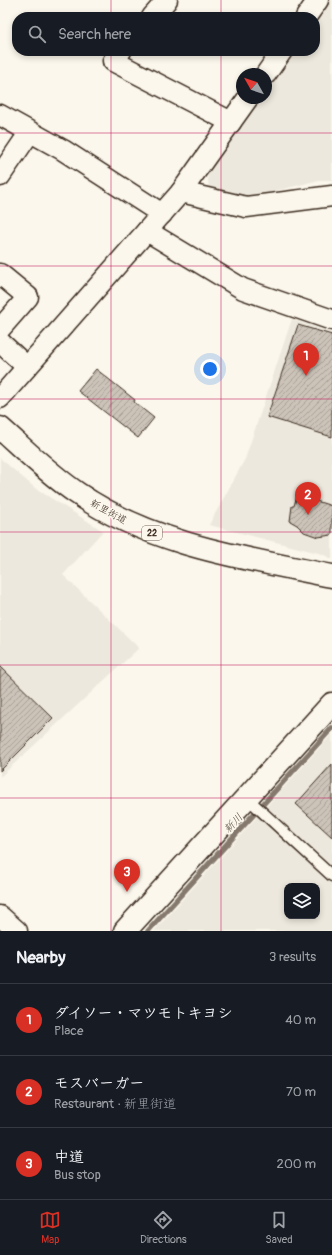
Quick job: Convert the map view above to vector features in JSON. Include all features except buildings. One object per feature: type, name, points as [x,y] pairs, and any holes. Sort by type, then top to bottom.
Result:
[{"type":"main road","name":"新里街道","points":[[0,428],[51,474],[77,493],[129,523],[153,533],[205,549],[332,576]]},
{"type":"main road","points":[[126,931],[332,704]]},
{"type":"street","points":[[156,12],[167,0]]},
{"type":"street","points":[[310,12],[318,0]]},
{"type":"street","points":[[117,56],[113,61],[231,122]]},
{"type":"street","points":[[270,68],[279,56]]},
{"type":"street","points":[[0,398],[181,192],[244,104]]},
{"type":"street","points":[[0,115],[115,182],[162,214]]},
{"type":"street","points":[[0,176],[30,132]]},
{"type":"street","points":[[181,192],[246,207],[332,196]]},
{"type":"street","points":[[147,231],[243,289],[332,320]]},
{"type":"street","points":[[0,274],[28,296],[0,329]]},
{"type":"street","points":[[0,342],[27,366]]},
{"type":"street","points":[[0,916],[17,931]]},
{"type":"lane","points":[[247,798],[332,876]]},
{"type":"shaded area","points":[[325,0],[332,0],[332,180],[319,180],[248,198],[209,189],[207,169],[253,104],[272,104],[272,76],[286,56],[320,56],[320,12],[318,12]]},
{"type":"shaded area","points":[[292,319],[332,333],[332,559],[322,554],[209,525],[245,459]]},
{"type":"shaded area","points":[[0,458],[35,488],[103,531],[63,575],[139,648],[0,777]]},
{"type":"shaded area","points":[[332,734],[332,931],[154,931]]},
{"type":"waterway","name":"新川","points":[[148,931],[332,728]]},
{"type":"place","name":"ダイソー・マツモトキヨシ","points":[[306,376]]},
{"type":"place","name":"モスバーガー","points":[[308,515]]},
{"type":"place","name":"中道","points":[[127,892]]}]
